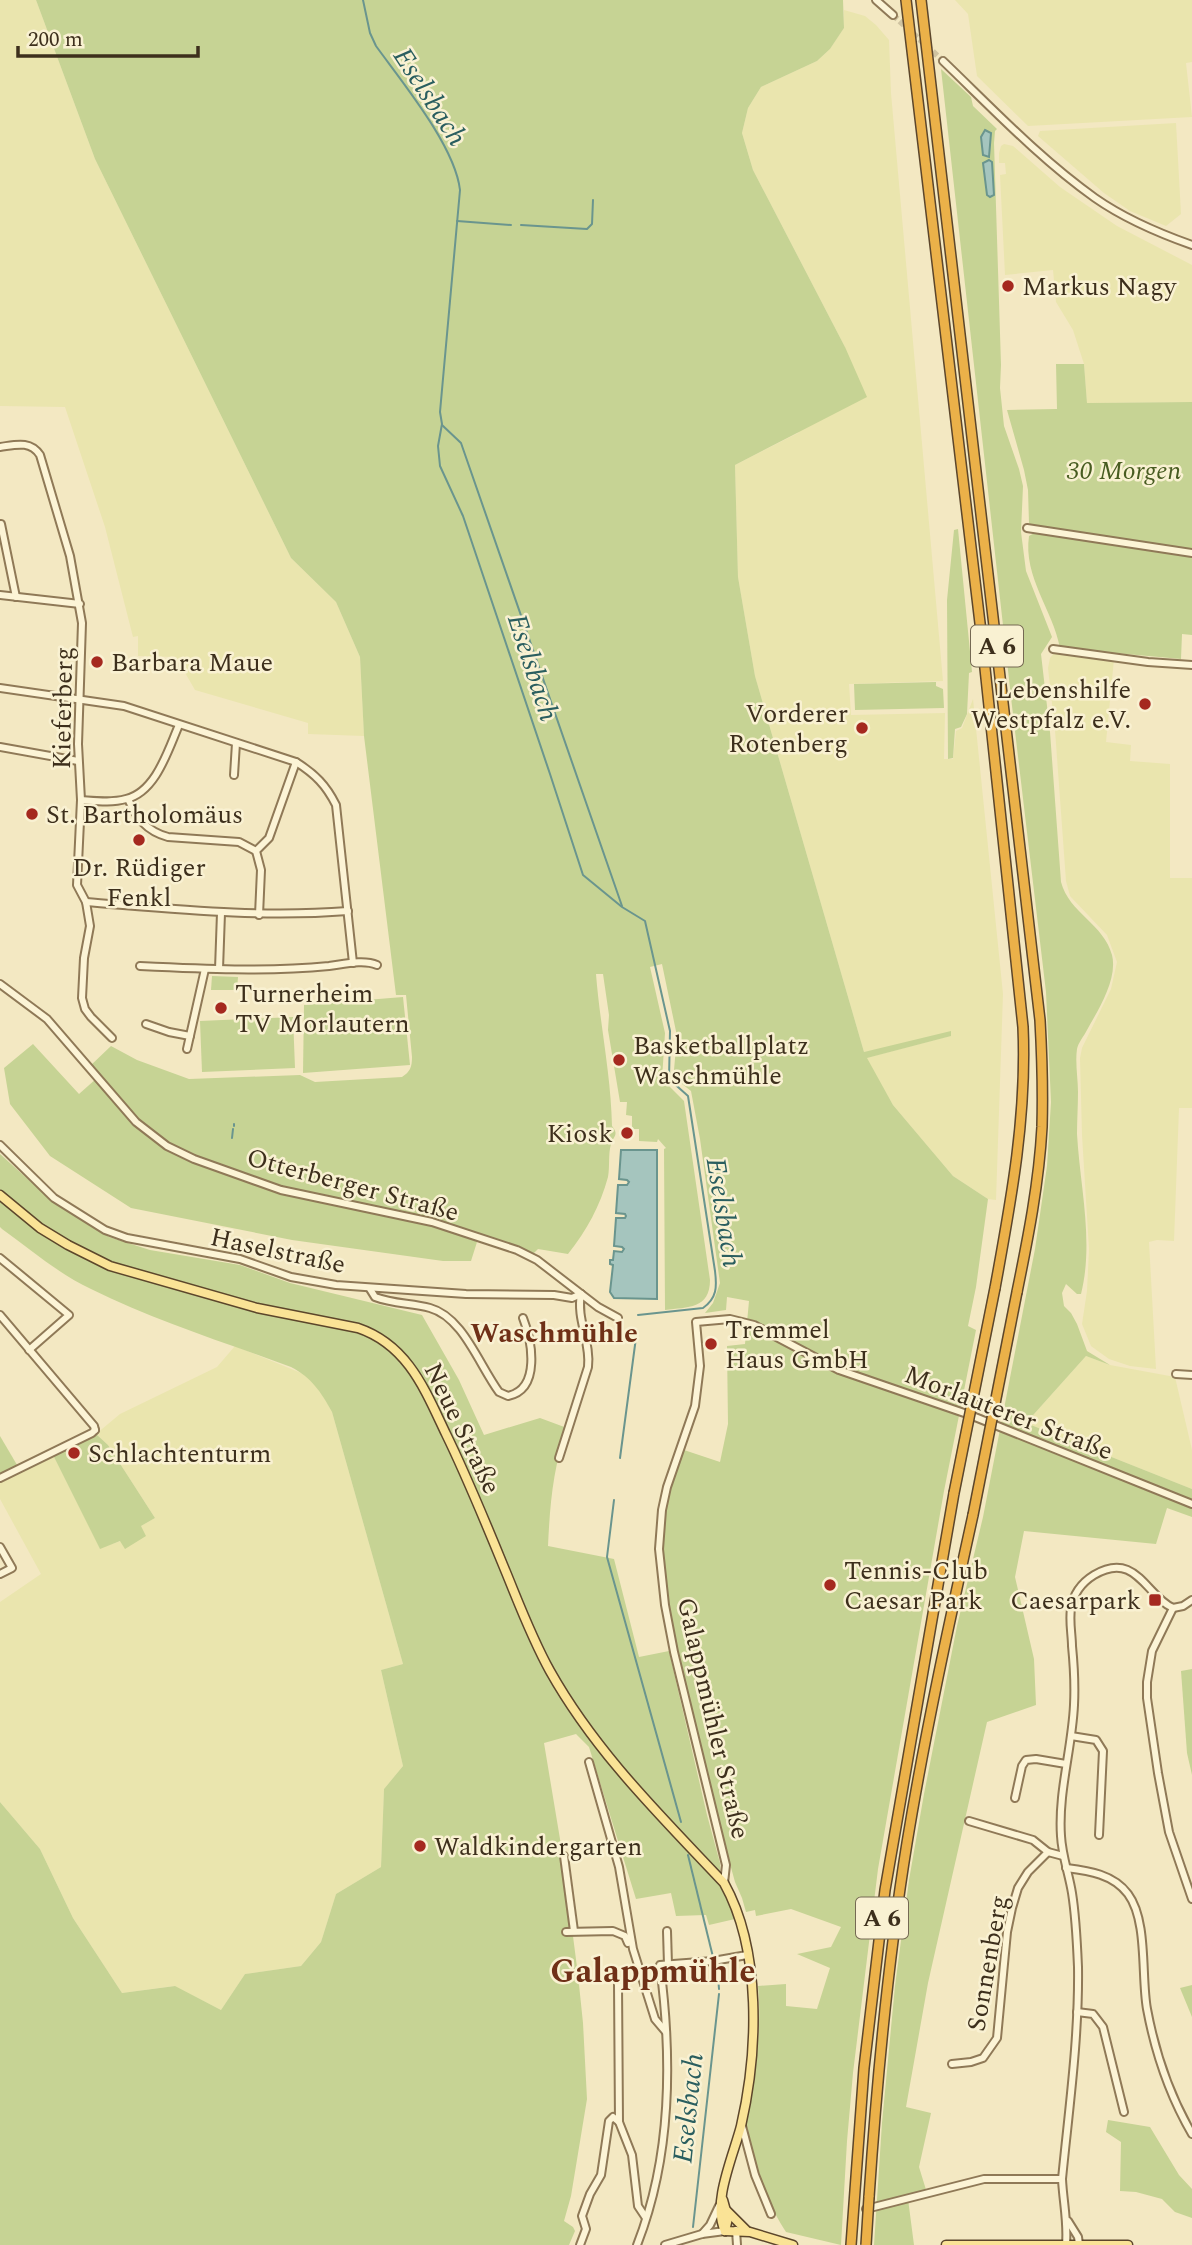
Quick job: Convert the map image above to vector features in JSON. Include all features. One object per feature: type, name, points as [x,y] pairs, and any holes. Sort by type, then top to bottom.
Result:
[{"type":"highway","name":"A 6","points":[[851,2245],[864,2068],[885,1890],[954,1493],[995,1288],[1020,1137],[1024,1076],[1023,1027],[985,667],[906,0]]},
{"type":"highway","name":"A 6","points":[[866,2245],[881,2039],[907,1842],[1031,1222],[1040,1155],[1042,1109],[1040,1020],[921,0]]},
{"type":"main road","name":"Neue Straße","points":[[0,1195],[40,1228],[110,1266],[257,1308],[358,1328],[381,1338],[401,1354],[417,1376],[454,1450],[484,1516],[519,1606],[556,1681],[584,1725],[627,1780],[724,1884]]},
{"type":"main road","name":"Galappmühler Straße","points":[[724,1884],[740,1918],[754,2016],[741,2125],[722,2198],[720,2218],[724,2231]]},
{"type":"main road","name":"Galappmühler Straße","points":[[722,2198],[728,2221],[724,2231]]},
{"type":"main road","points":[[727,2211],[750,2232]]},
{"type":"main road","points":[[724,2231],[750,2232],[793,2245]]},
{"type":"main road","points":[[946,2245],[1128,2245]]},
{"type":"street","points":[[876,0],[893,15]]},
{"type":"street","points":[[943,61],[1045,157],[1097,200],[1152,230],[1192,245]]},
{"type":"street","name":"Kieferberg","points":[[0,447],[24,444],[36,449],[40,455],[61,521],[80,604],[82,643],[78,761],[81,800],[77,885],[86,902],[90,933],[84,958],[82,998],[85,1009],[112,1038]]},
{"type":"street","points":[[1,524],[16,597]]},
{"type":"street","points":[[1027,528],[1192,553]]},
{"type":"street","points":[[0,595],[80,604]]},
{"type":"street","points":[[1053,649],[1192,665]]},
{"type":"street","points":[[0,688],[124,706],[296,762],[312,771],[328,788],[336,805],[353,963]]},
{"type":"street","points":[[81,800],[128,799],[143,790],[153,779],[179,725]]},
{"type":"street","points":[[234,775],[236,743]]},
{"type":"street","points":[[0,747],[78,761]]},
{"type":"street","points":[[256,851],[269,838],[296,762]]},
{"type":"street","points":[[128,799],[140,821],[159,835],[239,842],[256,851],[261,870],[258,915]]},
{"type":"street","points":[[86,902],[258,915],[348,911]]},
{"type":"street","points":[[219,969],[221,913]]},
{"type":"street","points":[[140,966],[284,970],[371,962],[377,965]]},
{"type":"street","points":[[187,1049],[205,969]]},
{"type":"street","name":"Otterberger Straße","points":[[0,984],[47,1019],[136,1122],[153,1137],[179,1152],[281,1190],[432,1222],[517,1250],[537,1260],[618,1318]]},
{"type":"street","points":[[146,1024],[190,1036]]},
{"type":"street","name":"Haselstraße","points":[[0,1145],[54,1199],[116,1235],[151,1244],[240,1259],[291,1277],[370,1289],[572,1298],[581,1294]]},
{"type":"street","points":[[0,1258],[69,1315],[29,1350]]},
{"type":"street","points":[[370,1289],[375,1297],[385,1301],[429,1308],[444,1314],[462,1334],[495,1387],[508,1396],[521,1391],[530,1374],[530,1345],[523,1318]]},
{"type":"street","points":[[559,1458],[588,1367],[588,1352],[579,1313],[581,1294]]},
{"type":"street","points":[[0,1315],[98,1431],[0,1478]]},
{"type":"street","name":"Morlauterer Straße","points":[[696,1322],[730,1319],[754,1325],[839,1370],[970,1415],[1192,1504]]},
{"type":"street","name":"Galappmühler Straße","points":[[696,1322],[700,1366],[695,1406],[665,1494],[659,1549],[665,1605],[674,1652],[726,1865],[724,1884]]},
{"type":"street","points":[[1177,1374],[1192,1375]]},
{"type":"street","points":[[0,1547],[12,1567],[0,1574]]},
{"type":"street","points":[[1066,2244],[1062,2179],[1077,2012],[1076,1918],[1061,1836],[1062,1792],[1071,1736],[1075,1677],[1070,1612],[1077,1591],[1085,1581],[1105,1570],[1127,1570],[1139,1576],[1173,1608],[1192,1600]]},
{"type":"street","points":[[1173,1608],[1152,1651],[1147,1698],[1169,1832],[1192,1899]]},
{"type":"street","points":[[1071,1736],[1096,1740],[1103,1751],[1099,1835]]},
{"type":"street","points":[[1016,1798],[1022,1766],[1026,1760],[1066,1764]]},
{"type":"street","points":[[589,1762],[619,1867],[633,1949],[655,2019],[666,2032]]},
{"type":"street","points":[[969,1821],[1032,1840],[1048,1852],[1063,1856]]},
{"type":"street","name":"Sonnenberg","points":[[953,2064],[971,2062],[983,2057],[996,2039],[1012,1908],[1018,1888],[1028,1872],[1048,1852]]},
{"type":"street","points":[[564,1856],[574,1931]]},
{"type":"street","points":[[1066,1868],[1113,1879],[1130,1897],[1139,1926],[1150,2025],[1169,2085],[1192,2134]]},
{"type":"street","points":[[566,1931],[622,1933],[633,1949]]},
{"type":"street","points":[[667,1931],[668,1965]]},
{"type":"street","points":[[637,2245],[660,2163],[665,2133],[668,2069],[660,1965],[747,1955]]},
{"type":"street","points":[[618,1984],[620,2122],[632,2155],[638,2206],[646,2218]]},
{"type":"street","points":[[1077,2012],[1093,2014],[1103,2027],[1124,2112]]},
{"type":"street","points":[[580,2245],[586,2229],[582,2216],[601,2175],[609,2121],[613,2117],[620,2122]]},
{"type":"street","name":"Galappmühler Straße","points":[[741,2125],[755,2175],[771,2214]]},
{"type":"street","points":[[866,2209],[984,2179],[1062,2179]]},
{"type":"street","points":[[702,2234],[712,2222],[722,2198]]},
{"type":"street","points":[[1066,2217],[1078,2237],[1079,2244]]},
{"type":"street","points":[[736,2230],[737,2245]]},
{"type":"street","points":[[665,2245],[702,2234],[724,2231]]},
{"type":"street","points":[[694,2237],[695,2245]]},
{"type":"shaded area","points":[[0,0],[36,0],[95,159],[291,558],[336,602],[360,657],[364,736],[308,734],[308,723],[195,690],[176,657],[138,656],[138,636],[133,637],[105,527],[65,407],[0,406]]},
{"type":"shaded area","points":[[955,0],[1192,0],[1192,62],[1186,63],[1192,117],[1028,126],[977,76],[968,14]]},
{"type":"shaded area","points":[[844,10],[865,16],[889,40],[891,93],[943,681],[849,684],[851,715],[945,713],[944,759],[953,759],[956,731],[962,728],[973,699],[1003,994],[996,1200],[988,1199],[953,1176],[893,1105],[866,1058],[950,1036],[864,1052],[755,676],[738,577],[735,465],[798,433],[845,347],[753,170],[742,133],[748,108],[761,87],[817,61],[830,49],[844,28]]},
{"type":"shaded area","points":[[1176,123],[1181,214],[1166,226],[1130,211],[1104,193],[1038,136],[1040,131]]},
{"type":"shaded area","points":[[1004,144],[1013,146],[1060,187],[1117,226],[1192,265],[1192,402],[1087,403],[1084,364],[1073,330],[1056,302],[1053,270],[1005,275],[1000,175],[1006,174],[1005,163],[999,163],[999,153]]},
{"type":"shaded area","points":[[1056,651],[1114,659],[1106,742],[1131,745],[1130,761],[1170,764],[1170,878],[1192,878],[1192,1108],[1179,1108],[1174,1241],[1149,1242],[1156,1369],[1130,1366],[1109,1359],[1091,1346],[1082,1324],[1089,1249],[1080,1058],[1082,1048],[1111,989],[1117,962],[1107,935],[1070,896],[1066,881],[1048,668],[1050,658]]},
{"type":"shaded area","points":[[235,1346],[306,1375],[319,1388],[332,1412],[403,1664],[381,1670],[403,1766],[384,1789],[381,1867],[336,1894],[321,1942],[301,1966],[245,1974],[221,2010],[174,1986],[122,1993],[73,1918],[40,1849],[0,1802],[0,1602],[41,1574],[0,1499],[0,1481],[53,1455],[100,1548],[121,1541],[125,1548],[141,1526],[155,1518],[108,1445],[96,1434],[120,1414],[217,1367]]},
{"type":"shaded area","points":[[1086,1356],[1110,1365],[1175,1377],[1192,1450],[1192,1489],[1026,1423]]},
{"type":"green space","points":[[36,0],[843,0],[844,28],[830,49],[817,61],[761,87],[748,108],[742,133],[753,170],[845,347],[867,397],[735,465],[738,577],[755,676],[864,1052],[951,1031],[951,1036],[867,1058],[893,1105],[953,1176],[988,1199],[968,1326],[976,1330],[944,1491],[878,1869],[853,2073],[841,2245],[786,2232],[756,2170],[746,2126],[758,2047],[758,1986],[786,1984],[786,2006],[817,2009],[830,1968],[797,1954],[831,1947],[841,1927],[791,1909],[756,1916],[755,1910],[746,1912],[717,1817],[667,1605],[663,1532],[667,1495],[684,1450],[720,1462],[728,1424],[727,1346],[745,1344],[749,1301],[727,1297],[726,1310],[705,1313],[713,1303],[720,1283],[691,1091],[677,1080],[674,1070],[677,1036],[662,964],[650,967],[665,1033],[662,1079],[684,1101],[710,1280],[706,1296],[696,1305],[689,1307],[665,1310],[666,1148],[658,1139],[657,1142],[639,1141],[639,1129],[632,1129],[632,1116],[626,1115],[627,1102],[620,1102],[608,1030],[609,1015],[603,974],[596,974],[612,1126],[616,1133],[610,1148],[608,1177],[601,1198],[587,1227],[568,1254],[538,1249],[534,1253],[438,1224],[477,1242],[471,1261],[443,1261],[292,1240],[131,1208],[50,1156],[10,1104],[4,1068],[33,1044],[79,1094],[97,1078],[89,1067],[111,1046],[137,1060],[189,1079],[300,1075],[315,1082],[402,1077],[412,1064],[406,995],[396,995],[364,736],[360,657],[336,602],[291,558],[95,159]]},
{"type":"green space","points":[[941,69],[971,97],[973,106],[997,129],[994,143],[1000,388],[1004,426],[1023,486],[1021,532],[1026,571],[1052,637],[1041,654],[1050,732],[1061,882],[1071,902],[1108,944],[1113,964],[1106,994],[1077,1049],[1077,1134],[1085,1214],[1085,1274],[1081,1294],[1077,1294],[1066,1284],[1062,1293],[1064,1306],[1077,1324],[1087,1351],[1110,1365],[1086,1356],[1026,1423],[1192,1489],[1192,1517],[1167,1508],[1156,1544],[1024,1531],[1015,1577],[1034,1659],[1036,1705],[987,1722],[928,1983],[906,2107],[931,2113],[919,2167],[927,2193],[908,2199],[914,2245],[874,2245],[895,1986],[909,1880],[957,1626],[983,1517],[1035,1249],[1047,1166],[1051,1102],[1046,992]]},
{"type":"green space","name":"30 Morgen","points":[[1056,364],[1084,364],[1087,403],[1192,402],[1192,551],[1034,527],[1029,523],[1028,490],[1007,410],[1057,409]]},
{"type":"green space","points":[[958,529],[972,672],[969,673],[967,714],[961,727],[955,729],[953,758],[948,759],[947,600],[954,530]]},
{"type":"green space","points":[[1038,531],[1068,538],[1192,554],[1192,635],[1182,634],[1181,659],[1060,648],[1030,565],[1029,536]]},
{"type":"green space","points":[[936,682],[936,686],[943,689],[944,708],[855,710],[854,684]]},
{"type":"green space","points":[[212,976],[238,977],[237,990],[211,990]]},
{"type":"green space","points":[[403,997],[410,1065],[303,1073],[304,1005]]},
{"type":"green space","points":[[293,1017],[295,1068],[202,1072],[200,1021]]},
{"type":"green space","points":[[0,1154],[52,1201],[109,1237],[150,1250],[240,1265],[290,1283],[422,1315],[459,1380],[484,1435],[540,1418],[567,1428],[553,1486],[548,1546],[614,1559],[639,1657],[669,1651],[720,1863],[721,1889],[735,1919],[709,1925],[706,1915],[676,1916],[671,1893],[636,1899],[589,1747],[576,1734],[544,1743],[562,1851],[578,1975],[587,2099],[571,2196],[564,2221],[575,2231],[569,2245],[0,2245],[0,1802],[40,1849],[73,1918],[122,1993],[175,1986],[221,2010],[245,1974],[301,1966],[321,1942],[336,1894],[381,1867],[384,1789],[403,1766],[381,1670],[403,1664],[332,1412],[315,1386],[291,1367],[115,1301],[79,1283],[34,1253],[0,1227]]},
{"type":"green space","points":[[96,1434],[108,1445],[155,1518],[141,1526],[146,1536],[125,1549],[120,1541],[100,1549],[53,1455]]},
{"type":"green space","points":[[0,1436],[20,1470],[0,1481]]},
{"type":"green space","points":[[1192,1669],[1192,1775],[1187,1753],[1181,1671]]},
{"type":"green space","points":[[1192,1985],[1192,2017],[1180,1988]]},
{"type":"green space","points":[[1108,2120],[1150,2127],[1179,2175],[1192,2189],[1192,2218],[1175,2212],[1162,2199],[1120,2191],[1121,2142],[1106,2132]]},
{"type":"water","points":[[985,130],[991,133],[989,157],[983,155],[981,137]]},
{"type":"water","points":[[989,160],[992,162],[994,195],[990,197],[987,195],[983,163]]},
{"type":"water","points":[[621,1150],[657,1150],[657,1299],[614,1298],[610,1292],[613,1265],[610,1260],[613,1260],[614,1251],[622,1252],[624,1249],[614,1246],[616,1218],[626,1216],[616,1213],[618,1185],[627,1185],[629,1182],[619,1179]]},
{"type":"waterway","name":"Eselsbach","points":[[363,0],[370,33],[376,46],[438,135],[456,173],[460,190],[440,412],[440,466],[463,516],[583,875],[622,907],[645,921],[670,1031],[669,1079],[688,1096],[715,1271],[715,1292],[703,1308],[638,1315]]},
{"type":"waterway","points":[[521,225],[587,229],[592,224],[593,200]]},
{"type":"waterway","points":[[457,221],[511,225]]},
{"type":"waterway","name":"Eselsbach","points":[[442,425],[461,443],[622,906]]},
{"type":"waterway","points":[[232,1138],[233,1129]]},
{"type":"waterway","name":"Eselsbach","points":[[620,1458],[637,1330]]},
{"type":"waterway","name":"Eselsbach","points":[[614,1500],[607,1557],[681,1822]]},
{"type":"waterway","name":"Eselsbach","points":[[688,1855],[713,1957]]},
{"type":"waterway","name":"Eselsbach","points":[[717,1963],[719,1989]]},
{"type":"waterway","name":"Eselsbach","points":[[693,2227],[719,1994]]},
{"type":"tunnel","points":[[893,15],[943,61]]},
{"type":"place","name":"Markus Nagy","points":[[1008,286]]},
{"type":"place","name":"Barbara Maue","points":[[97,662]]},
{"type":"place","name":"Lebenshilfe Westpfalz e.V.","points":[[1145,704]]},
{"type":"place","name":"Vorderer Rotenberg","points":[[862,728]]},
{"type":"place","name":"St. Bartholomäus","points":[[32,814]]},
{"type":"place","name":"Dr. Rüdiger Fenkl","points":[[139,840]]},
{"type":"place","name":"Turnerheim TV Morlautern","points":[[221,1008]]},
{"type":"place","name":"Basketballplatz Waschmühle","points":[[619,1060]]},
{"type":"place","name":"Kiosk","points":[[627,1133]]},
{"type":"place","name":"Tremmel Haus GmbH","points":[[711,1344]]},
{"type":"place","name":"Schlachtenturm","points":[[74,1453]]},
{"type":"place","name":"Tennis-Club Caesar Park","points":[[830,1585]]},
{"type":"place","name":"Caesarpark","points":[[1155,1600]]},
{"type":"place","name":"Waldkindergarten","points":[[420,1846]]},
{"type":"district","name":"Waschmühle","points":[[554,1332]]},
{"type":"district","name":"Galappmühle","points":[[653,1970]]}]
